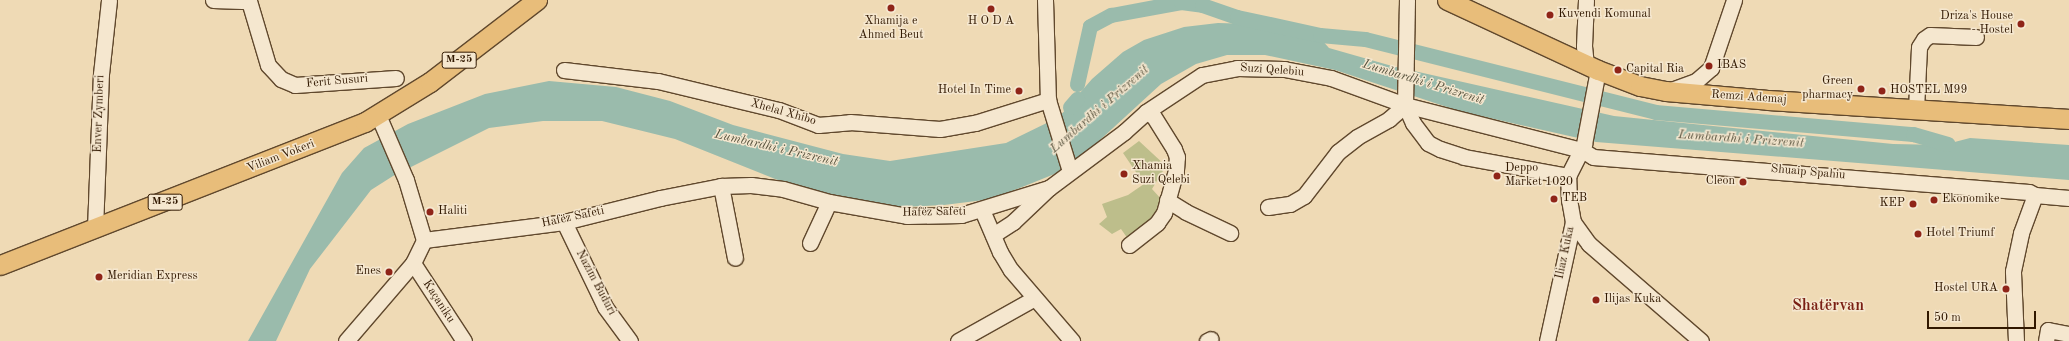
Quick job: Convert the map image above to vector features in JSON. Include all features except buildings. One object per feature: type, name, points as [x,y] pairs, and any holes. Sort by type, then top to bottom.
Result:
[{"type":"main road","name":"Viliam Vokeri","points":[[0,265],[330,138],[381,121],[537,0]]},
{"type":"main road","name":"Remzi Ademaj","points":[[1447,0],[1592,68],[1640,86],[1666,91],[2069,119]]},
{"type":"street","name":"Enver Zymberi","points":[[95,229],[101,74],[109,0]]},
{"type":"street","name":"Ferit Susuri","points":[[213,0],[248,1],[268,65],[281,79],[295,85],[396,78]]},
{"type":"street","points":[[1045,0],[1049,105],[1068,166]]},
{"type":"street","points":[[1407,0],[1404,44],[1404,100],[1422,136],[1440,149],[1568,176]]},
{"type":"street","points":[[1586,0],[1584,46],[1592,68]]},
{"type":"street","points":[[1666,91],[1696,81],[1711,68],[1734,0]]},
{"type":"street","points":[[1916,109],[1919,47],[1924,39],[1930,35],[1976,37]]},
{"type":"street","name":"Suzi Qelebiu","points":[[993,235],[1013,222],[1049,188],[1068,166],[1124,132],[1146,112],[1202,75],[1237,68],[1284,69],[1316,75],[1404,100],[1583,147]]},
{"type":"street","name":"Iliaz Kuka","points":[[1547,341],[1573,222],[1568,200],[1568,176],[1583,147],[1592,92],[1592,68]]},
{"type":"street","name":"Xhelal Xhibo","points":[[564,70],[658,81],[779,110],[818,125],[850,122],[940,129],[975,123],[1049,105]]},
{"type":"street","points":[[1268,207],[1290,204],[1304,196],[1346,144],[1389,119],[1404,100]]},
{"type":"street","points":[[1130,244],[1157,224],[1167,200],[1177,157],[1160,125],[1146,112]]},
{"type":"street","points":[[346,341],[413,263],[424,240],[406,180],[381,121]]},
{"type":"street","name":"Shuaip Spahiu","points":[[1583,147],[1593,157],[2029,192],[2035,195],[2069,198]]},
{"type":"street","name":"Hafëz Safeti","points":[[424,240],[564,222],[660,198],[720,186],[751,185],[783,189],[829,202],[907,216],[961,214],[982,210]]},
{"type":"street","points":[[720,186],[735,258]]},
{"type":"street","name":"Suzi Qelebiu","points":[[982,210],[1049,188]]},
{"type":"street","points":[[2016,341],[2013,271],[2021,233],[2035,195]]},
{"type":"street","points":[[1167,200],[1200,220],[1230,233]]},
{"type":"street","points":[[810,243],[829,202]]},
{"type":"street","points":[[982,210],[1011,270],[1072,341]]},
{"type":"street","name":"Nazim Buduri","points":[[564,222],[605,306],[630,341]]},
{"type":"street","points":[[1573,222],[1589,244],[1701,341]]},
{"type":"street","name":"Kaçaniku","points":[[413,263],[464,341]]},
{"type":"street","points":[[958,341],[1035,298]]},
{"type":"street","points":[[2046,341],[2048,330],[2069,334]]},
{"type":"green space","points":[[1139,141],[1166,166],[1152,189],[1162,200],[1150,224],[1128,239],[1121,229],[1112,234],[1099,224],[1107,217],[1102,204],[1128,195],[1144,184],[1123,153]]},
{"type":"water","name":"Lumbardhi i Prizrenit","points":[[1218,23],[1253,24],[1320,38],[1329,48],[1392,66],[1614,116],[1893,144],[1943,145],[1970,138],[2069,145],[2069,180],[1596,142],[1459,111],[1335,70],[1265,55],[1227,55],[1196,64],[1161,84],[1077,161],[1057,173],[992,199],[944,205],[903,207],[803,190],[675,139],[602,121],[543,121],[489,128],[393,176],[371,190],[310,269],[276,341],[248,341],[342,173],[364,148],[408,124],[485,94],[549,81],[616,87],[670,101],[733,125],[843,154],[890,161],[1006,143],[1059,117],[1068,107],[1072,109],[1080,99],[1079,94],[1092,79],[1123,52],[1144,40],[1184,27]]},
{"type":"waterway","points":[[1077,84],[1090,26],[1111,15],[1181,2],[1202,5],[1237,17],[1320,35],[1365,39],[1655,112],[1913,134],[1948,144]]},
{"type":"waterway","points":[[1070,107],[1077,99]]},
{"type":"place","name":"Xhamija e Ahmed Beut","points":[[891,8]]},
{"type":"place","name":"H O D A","points":[[991,9]]},
{"type":"place","name":"Kuvendi Komunal","points":[[1550,15]]},
{"type":"place","name":"Driza's House - Hostel","points":[[2021,24]]},
{"type":"place","name":"IBAS","points":[[1709,66]]},
{"type":"place","name":"Capital Ria","points":[[1618,70]]},
{"type":"place","name":"Green pharmacy","points":[[1861,89]]},
{"type":"place","name":"Hotel In Time","points":[[1019,91]]},
{"type":"place","name":"HOSTEL M99","points":[[1882,91]]},
{"type":"place","name":"Xhamia Suzi Qelebi","points":[[1124,174]]},
{"type":"place","name":"Deppo Market 1020","points":[[1497,176]]},
{"type":"place","name":"Cleon","points":[[1743,182]]},
{"type":"place","name":"TEB","points":[[1554,199]]},
{"type":"place","name":"Ekonomike","points":[[1934,200]]},
{"type":"place","name":"KEP","points":[[1913,204]]},
{"type":"place","name":"Haliti","points":[[430,212]]},
{"type":"place","name":"Hotel Triumf","points":[[1918,234]]},
{"type":"place","name":"Enes","points":[[389,272]]},
{"type":"place","name":"Meridian Express","points":[[99,277]]},
{"type":"place","name":"Hostel URA","points":[[2006,289]]},
{"type":"place","name":"Ilijas Kuka","points":[[1596,300]]},
{"type":"district","name":"Shatërvan","points":[[1828,306]]}]
